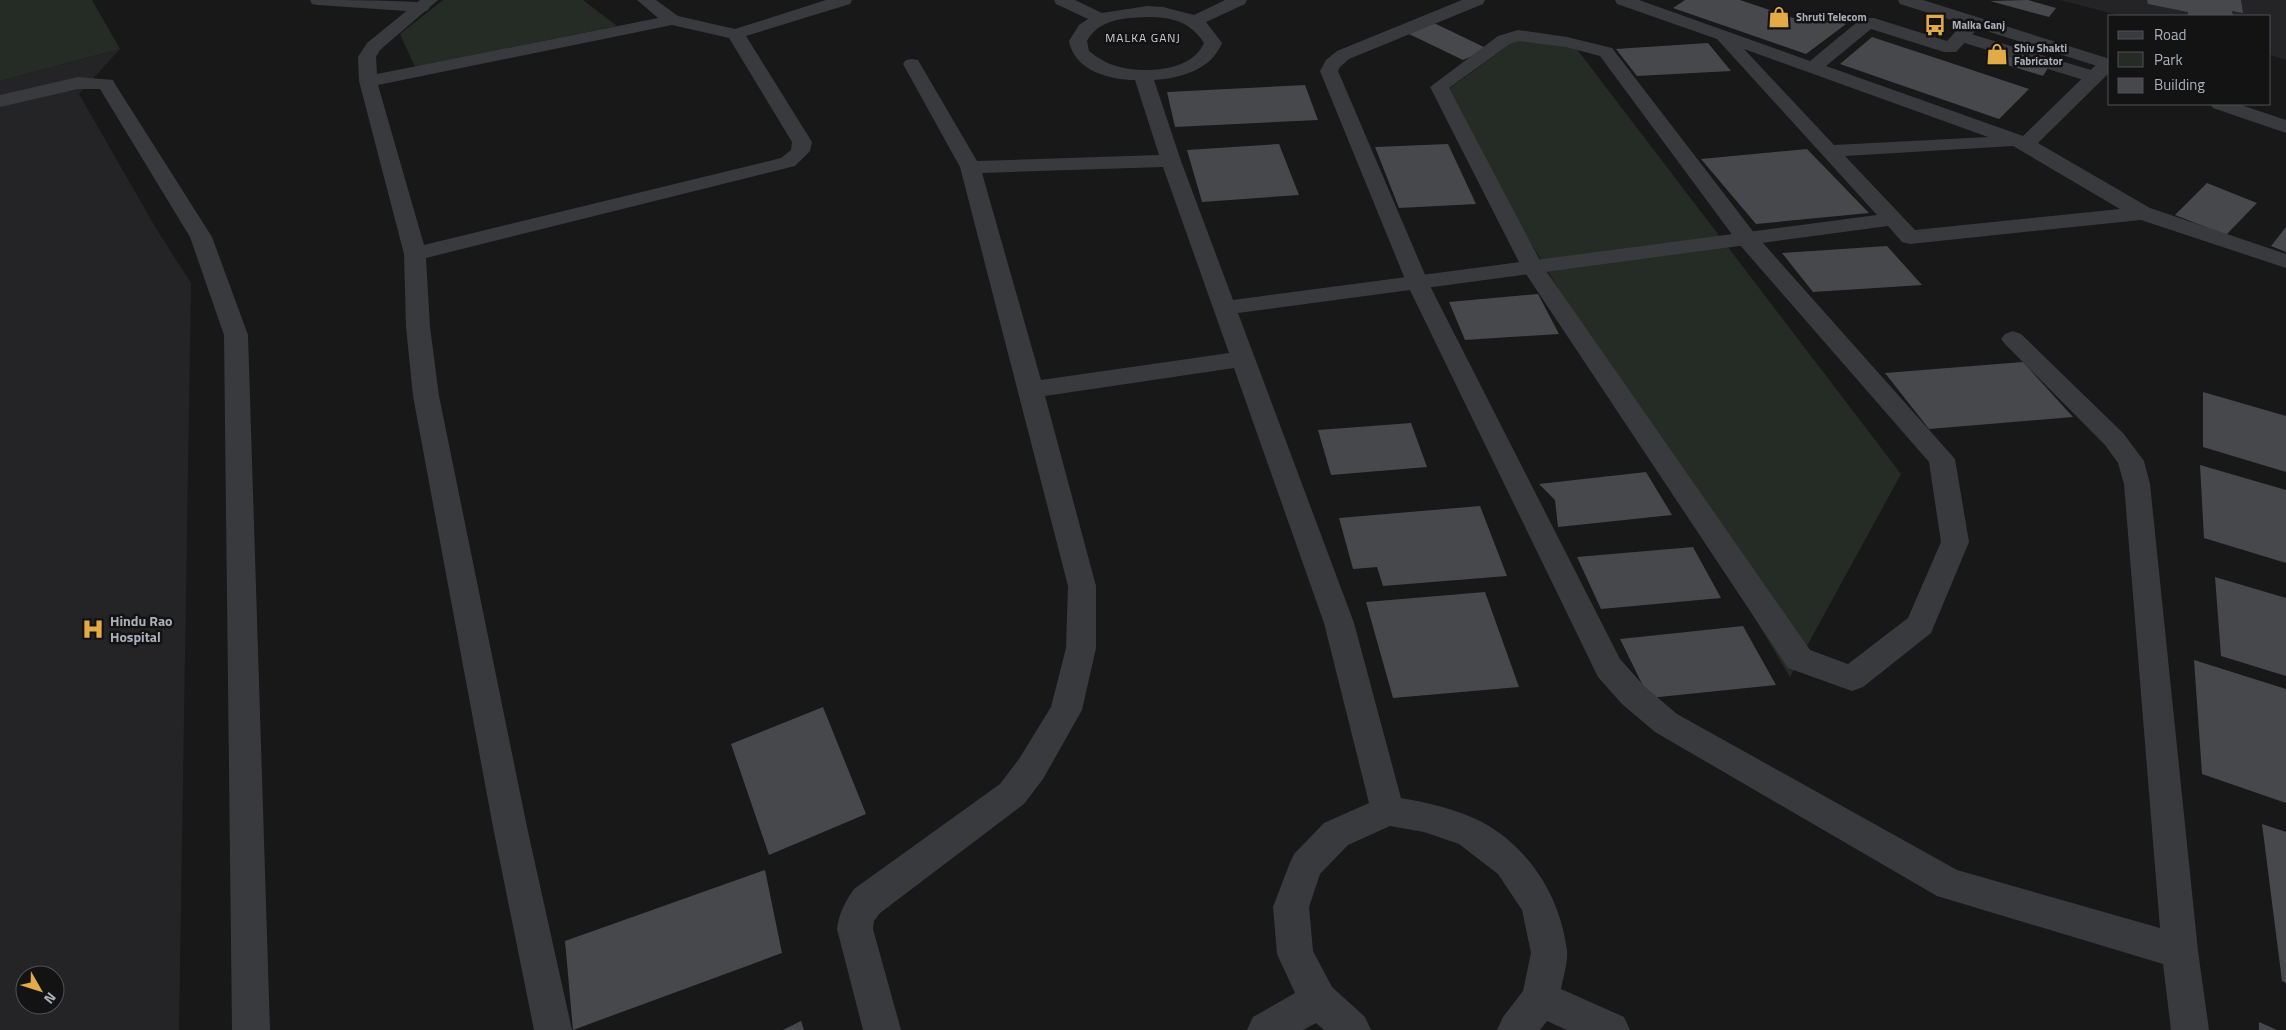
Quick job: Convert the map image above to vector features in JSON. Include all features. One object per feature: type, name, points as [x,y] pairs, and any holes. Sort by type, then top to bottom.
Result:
[{"type":"street","points":[[318,0],[426,4]]},
{"type":"street","points":[[645,0],[672,20]]},
{"type":"street","points":[[368,81],[672,20],[736,34],[844,0]]},
{"type":"street","points":[[1062,0],[1100,20]]},
{"type":"street","points":[[1194,20],[1240,0]]},
{"type":"street","points":[[1476,0],[1343,55],[1332,64],[1329,71],[1418,284],[1609,668],[1633,695],[1666,723],[1949,884],[2180,951]]},
{"type":"street","points":[[1623,0],[2022,143],[2142,213],[2286,261]]},
{"type":"street","points":[[1906,0],[1974,22],[2103,69]]},
{"type":"street","points":[[426,4],[372,47],[367,56],[368,81],[415,254],[418,327],[426,396],[508,817],[553,1030]]},
{"type":"street","points":[[1147,11],[1172,14],[1194,20],[1208,31],[1213,43],[1208,55],[1193,66],[1170,73],[1144,76],[1110,70],[1095,65],[1081,54],[1078,41],[1085,29],[1100,20],[1122,13],[1147,11]]},
{"type":"street","points":[[1813,68],[1868,22],[1950,48],[1974,22]]},
{"type":"street","points":[[415,254],[788,162],[799,155],[802,142],[736,34]]},
{"type":"street","points":[[1518,35],[1567,42],[1606,52],[1747,239],[1942,460],[1955,542],[1920,625],[1852,678],[1799,659],[1533,268],[1439,87],[1504,40],[1518,35]]},
{"type":"street","points":[[1722,36],[1910,237],[2142,213]]},
{"type":"street","points":[[1962,36],[2103,69]]},
{"type":"street","points":[[882,1030],[855,929],[857,915],[867,901],[1012,794],[1031,769],[1066,710],[1082,648],[1082,586],[1032,390],[970,167],[912,64]]},
{"type":"street","points":[[1829,151],[2022,143],[2103,69]]},
{"type":"street","points":[[1144,76],[1171,161],[1339,623],[1388,811]]},
{"type":"street","points":[[0,100],[78,83],[106,84],[201,237],[236,335],[251,1030]]},
{"type":"street","points":[[2223,105],[2286,127]]},
{"type":"street","points":[[970,167],[1171,161]]},
{"type":"street","points":[[1225,308],[1418,284],[1892,219]]},
{"type":"street","points":[[2013,339],[2114,439],[2131,461],[2137,484],[2180,951],[2190,1030]]},
{"type":"street","points":[[1032,390],[1243,359]]},
{"type":"street","points":[[1352,1030],[1319,1000],[1295,954],[1291,906],[1306,865],[1336,834],[1388,811],[1424,817],[1470,832],[1510,863],[1538,904],[1549,953],[1540,999],[1516,1030]]},
{"type":"street","points":[[1540,999],[1611,1030]]},
{"type":"street","points":[[1266,1030],[1319,1000]]},
{"type":"shaded area","points":[[2060,0],[2286,0],[2286,60],[2271,55],[2271,15],[2117,15]]},
{"type":"shaded area","name":"Hindu Rao Hospital","points":[[120,49],[79,94],[157,230],[191,283],[179,1030],[0,1030],[0,81]]},
{"type":"green space","points":[[0,0],[92,0],[120,49],[0,81]]},
{"type":"green space","points":[[443,0],[583,0],[617,26],[415,67],[400,34]]},
{"type":"green space","points":[[1517,39],[1576,48],[1901,474],[1790,677],[1442,94]]},
{"type":"building","points":[[1685,0],[1740,0],[1805,22],[1817,14],[1846,24],[1806,54],[1673,8]]},
{"type":"building","points":[[2028,0],[2056,8],[2049,17],[1990,1]]},
{"type":"building","points":[[2147,0],[2241,0],[2243,13],[2232,11],[2233,15],[2188,15],[2188,12],[2148,4]]},
{"type":"building","points":[[1434,23],[1488,49],[1463,60],[1409,34]]},
{"type":"building","points":[[1872,37],[2029,89],[1999,119],[1840,64]]},
{"type":"building","points":[[1708,43],[1731,71],[1637,76],[1616,49]]},
{"type":"building","points":[[1991,51],[2048,68],[2043,76],[1985,58]]},
{"type":"building","points":[[1305,85],[1318,120],[1175,127],[1167,92]]},
{"type":"building","points":[[1279,144],[1299,195],[1202,202],[1187,150]]},
{"type":"building","points":[[1448,144],[1476,204],[1399,208],[1375,147]]},
{"type":"building","points":[[1807,149],[1869,213],[1756,224],[1701,159]]},
{"type":"building","points":[[2207,183],[2257,203],[2226,235],[2175,215]]},
{"type":"building","points":[[2286,227],[2286,252],[2271,246]]},
{"type":"building","points":[[1887,246],[1922,285],[1813,292],[1782,253]]},
{"type":"building","points":[[1538,294],[1559,334],[1465,340],[1449,302]]},
{"type":"building","points":[[2023,362],[2073,417],[1929,429],[1885,373]]},
{"type":"building","points":[[2203,392],[2286,416],[2286,472],[2203,447]]},
{"type":"building","points":[[1411,423],[1427,467],[1331,475],[1318,430]]},
{"type":"building","points":[[2200,465],[2286,490],[2286,563],[2204,538]]},
{"type":"building","points":[[1646,472],[1672,515],[1558,527],[1555,500],[1539,484]]},
{"type":"building","points":[[1480,506],[1507,576],[1383,586],[1377,567],[1353,569],[1339,518]]},
{"type":"building","points":[[1693,547],[1721,598],[1601,609],[1577,557]]},
{"type":"building","points":[[2215,577],[2286,598],[2286,676],[2221,656]]},
{"type":"building","points":[[1485,592],[1519,687],[1393,698],[1366,602]]},
{"type":"building","points":[[1743,626],[1776,685],[1649,698],[1620,639]]},
{"type":"building","points":[[2194,660],[2286,689],[2286,803],[2202,774]]},
{"type":"building","points":[[823,707],[866,814],[769,855],[731,744]]},
{"type":"building","points":[[2262,824],[2286,832],[2286,983],[2282,981]]},
{"type":"building","points":[[765,870],[782,953],[573,1030],[565,941]]},
{"type":"building","points":[[801,1021],[804,1030],[783,1030]]},
{"type":"building","points":[[2259,1022],[2277,1030],[2259,1030]]},
{"type":"place","name":"Shruti Telecom","points":[[1779,17]]},
{"type":"place","name":"Malka Ganj","points":[[1935,25]]},
{"type":"place","name":"Shiv Shakti Fabricator","points":[[1997,54]]},
{"type":"place","name":"Hindu Rao Hospital","points":[[93,629]]},
{"type":"district","name":"MALKA GANJ","points":[[1143,38]]}]
